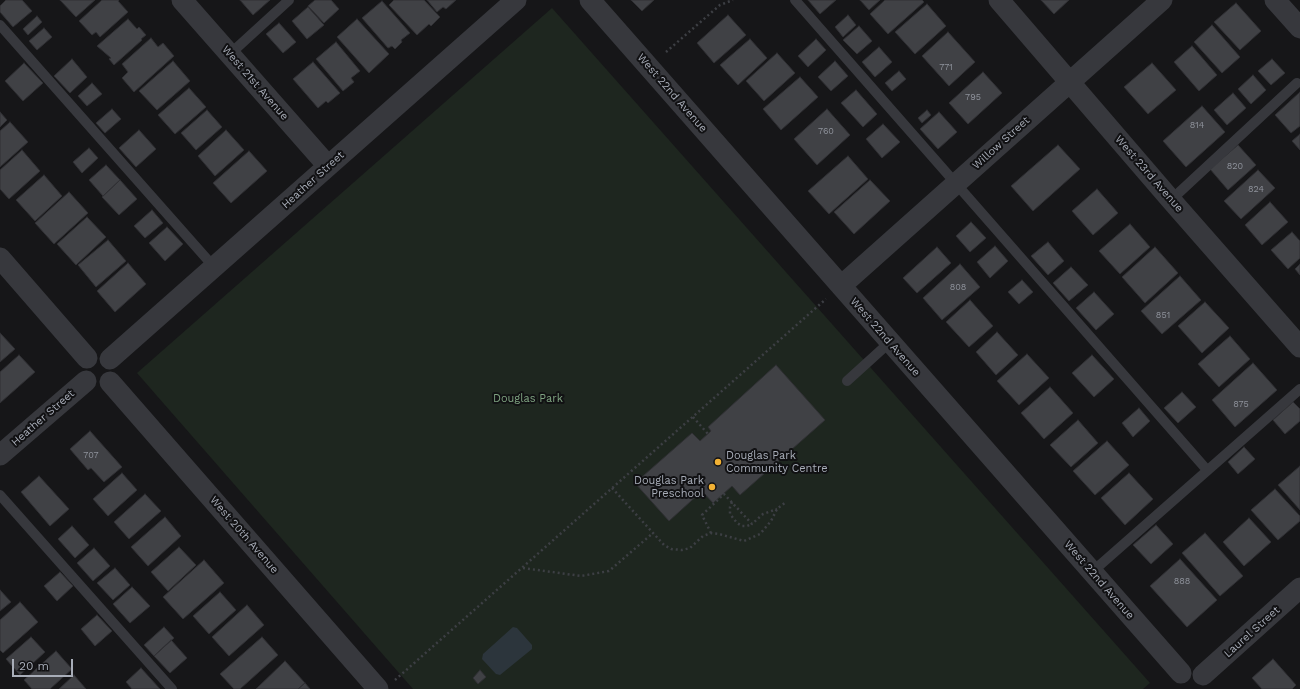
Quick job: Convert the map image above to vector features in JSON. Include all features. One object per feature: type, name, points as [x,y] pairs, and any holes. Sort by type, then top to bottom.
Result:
[{"type":"street","name":"West 21st Avenue","points":[[182,0],[328,166]]},
{"type":"street","name":"Heather Street","points":[[110,359],[516,0]]},
{"type":"street","name":"West 22nd Avenue","points":[[590,0],[1092,572],[1178,681]]},
{"type":"street","name":"West 23rd Avenue","points":[[999,0],[1300,347]]},
{"type":"street","name":"Willow Street","points":[[841,286],[1162,0]]},
{"type":"street","points":[[1275,0],[1300,28]]},
{"type":"street","points":[[0,258],[87,358]]},
{"type":"street","points":[[94,354],[100,354],[110,359],[114,371],[110,382],[104,386],[98,387],[91,385],[86,381],[82,375],[82,368],[87,358],[94,354]]},
{"type":"street","name":"Heather Street","points":[[0,456],[86,381]]},
{"type":"street","name":"West 20th Avenue","points":[[110,382],[384,687]]},
{"type":"street","name":"Laurel Street","points":[[1205,682],[1300,588]]},
{"type":"street","points":[[1178,681],[1186,670],[1192,670],[1198,671],[1205,682]]},
{"type":"lane","points":[[230,54],[289,0]]},
{"type":"lane","points":[[796,0],[1207,470]]},
{"type":"lane","points":[[0,25],[214,267]]},
{"type":"lane","points":[[1171,200],[1297,83]]},
{"type":"lane","points":[[847,381],[890,342]]},
{"type":"lane","points":[[1092,572],[1300,389]]},
{"type":"lane","points":[[0,495],[172,689]]},
{"type":"path","points":[[666,52],[720,5],[733,0]]},
{"type":"path","points":[[384,687],[522,568],[841,286]]},
{"type":"path","points":[[693,417],[708,434]]},
{"type":"path","points":[[612,488],[652,533],[671,549],[682,550],[690,548],[703,536],[711,533],[744,541],[760,534],[771,521],[777,509]]},
{"type":"path","points":[[711,533],[702,515],[724,494],[752,524]]},
{"type":"path","points":[[732,502],[730,514],[737,523],[742,526],[747,526],[752,524],[763,514],[777,509],[786,502]]},
{"type":"path","points":[[522,568],[581,576],[609,571],[652,533]]},
{"type":"green space","name":"Douglas Park","points":[[552,8],[1150,683],[1143,689],[413,689],[137,373]]},
{"type":"shaded area","points":[[513,627],[517,628],[532,645],[532,649],[500,675],[496,674],[482,659],[483,654]]},
{"type":"building","points":[[6,0],[22,0],[32,11],[13,27],[0,12],[0,6]]},
{"type":"building","points":[[60,0],[95,0],[76,17]]},
{"type":"building","points":[[102,0],[119,0],[118,1],[128,12],[100,37],[96,32],[92,35],[79,21]]},
{"type":"building","points":[[240,0],[270,0],[253,15]]},
{"type":"building","points":[[315,0],[331,0],[339,9],[324,23],[308,6]]},
{"type":"building","points":[[394,0],[424,0],[440,17],[431,26],[429,24],[417,35],[389,5]]},
{"type":"building","points":[[427,0],[456,0],[446,9],[443,7],[437,12]]},
{"type":"building","points":[[631,0],[654,0],[642,11]]},
{"type":"building","points":[[808,0],[836,0],[820,14]]},
{"type":"building","points":[[860,0],[880,0],[869,10]]},
{"type":"building","points":[[885,0],[922,0],[924,2],[888,34],[870,14]]},
{"type":"building","points":[[1041,0],[1069,0],[1054,14]]},
{"type":"building","points":[[382,1],[410,33],[401,40],[402,42],[395,49],[392,46],[388,48],[362,18]]},
{"type":"building","points":[[1236,3],[1261,31],[1240,50],[1214,22]]},
{"type":"building","points":[[927,4],[946,26],[915,54],[895,32]]},
{"type":"building","points":[[308,7],[324,25],[307,39],[292,21]]},
{"type":"building","points":[[728,15],[746,35],[714,63],[697,43]]},
{"type":"building","points":[[848,15],[856,25],[843,37],[835,27]]},
{"type":"building","points":[[37,16],[42,22],[28,35],[23,29]]},
{"type":"building","points":[[128,19],[137,29],[139,27],[146,35],[114,65],[109,59],[111,58],[97,46]]},
{"type":"building","points":[[357,19],[389,54],[369,73],[337,37]]},
{"type":"building","points":[[279,23],[296,42],[283,53],[266,34]]},
{"type":"building","points":[[1212,25],[1240,57],[1222,73],[1194,42]]},
{"type":"building","points":[[859,26],[872,41],[857,54],[843,40]]},
{"type":"building","points":[[44,28],[52,37],[37,50],[29,41]]},
{"type":"building","points":[[948,32],[975,62],[949,86],[922,56]]},
{"type":"building","points":[[151,38],[158,47],[163,43],[174,56],[134,92],[122,78],[128,72],[122,64]]},
{"type":"building","points":[[750,39],[767,58],[738,85],[720,65]]},
{"type":"building","points":[[816,39],[826,50],[808,67],[798,56]]},
{"type":"building","points":[[336,42],[360,71],[351,78],[354,82],[343,91],[316,59]]},
{"type":"building","points":[[1192,46],[1217,75],[1199,91],[1174,62]]},
{"type":"building","points":[[879,47],[892,62],[875,77],[862,62]]},
{"type":"building","points":[[777,53],[795,73],[764,101],[746,81]]},
{"type":"building","points":[[72,59],[87,77],[70,93],[54,76]]},
{"type":"building","points":[[1272,59],[1285,73],[1271,85],[1258,71]]},
{"type":"building","points":[[173,61],[190,81],[157,110],[139,91]]},
{"type":"building","points":[[835,61],[848,76],[831,91],[818,77]]},
{"type":"building","points":[[313,62],[340,93],[328,103],[326,101],[318,108],[293,79]]},
{"type":"building","points":[[24,63],[43,83],[23,101],[5,81]]},
{"type":"building","points":[[1152,63],[1176,90],[1148,114],[1124,87]]},
{"type":"building","points":[[899,71],[906,79],[892,91],[885,83]]},
{"type":"building","points":[[983,72],[1002,93],[968,124],[949,103]]},
{"type":"building","points":[[1253,75],[1266,90],[1251,104],[1238,89]]},
{"type":"building","points":[[800,77],[818,97],[781,130],[763,109]]},
{"type":"building","points":[[92,83],[102,94],[87,106],[78,96]]},
{"type":"building","points":[[189,88],[206,107],[175,134],[158,115]]},
{"type":"building","points":[[856,90],[877,114],[863,127],[841,103]]},
{"type":"building","points":[[1300,92],[1300,126],[1291,133],[1275,115]]},
{"type":"building","points":[[1233,93],[1246,108],[1227,125],[1214,110]]},
{"type":"building","points":[[1202,106],[1225,132],[1186,167],[1163,141]]},
{"type":"building","points":[[112,109],[121,119],[105,133],[96,123]]},
{"type":"building","points":[[827,109],[850,135],[817,165],[794,139]]},
{"type":"building","points":[[207,110],[222,127],[196,150],[181,133]]},
{"type":"building","points":[[927,110],[931,115],[922,123],[918,118]]},
{"type":"building","points":[[0,112],[7,120],[0,127]]},
{"type":"building","points":[[939,112],[957,132],[938,149],[920,129]]},
{"type":"building","points":[[10,122],[28,142],[0,167],[0,131]]},
{"type":"building","points":[[883,124],[900,142],[882,158],[866,139]]},
{"type":"building","points":[[139,130],[156,149],[136,167],[119,148]]},
{"type":"building","points":[[226,130],[244,150],[215,176],[198,156]]},
{"type":"building","points":[[1300,134],[1300,150],[1292,141]]},
{"type":"building","points":[[1058,145],[1080,169],[1033,211],[1011,186]]},
{"type":"building","points":[[1238,145],[1256,165],[1228,190],[1210,169]]},
{"type":"building","points":[[89,148],[98,158],[82,173],[73,162]]},
{"type":"building","points":[[22,150],[40,171],[9,199],[0,189],[0,170]]},
{"type":"building","points":[[249,151],[267,171],[231,203],[213,183]]},
{"type":"building","points":[[848,156],[868,179],[829,214],[808,191]]},
{"type":"building","points":[[106,165],[120,180],[103,196],[89,180]]},
{"type":"building","points":[[1258,170],[1275,188],[1241,219],[1224,201]]},
{"type":"building","points":[[44,175],[62,196],[35,221],[16,200]]},
{"type":"building","points":[[120,180],[137,199],[119,215],[102,197]]},
{"type":"building","points":[[870,180],[890,201],[854,234],[834,212]]},
{"type":"building","points":[[1097,189],[1118,213],[1093,235],[1072,211]]},
{"type":"building","points":[[69,192],[88,213],[54,244],[35,223]]},
{"type":"building","points":[[1270,202],[1288,222],[1262,245],[1245,225]]},
{"type":"building","points":[[152,210],[163,223],[145,238],[134,226]]},
{"type":"building","points":[[87,217],[106,237],[76,265],[57,244]]},
{"type":"building","points":[[971,222],[986,238],[970,252],[956,236]]},
{"type":"building","points":[[1130,224],[1150,247],[1120,274],[1099,251]]},
{"type":"building","points":[[167,227],[183,244],[165,261],[149,243]]},
{"type":"building","points":[[1292,232],[1300,241],[1300,258],[1288,269],[1271,250]]},
{"type":"building","points":[[108,240],[126,261],[96,287],[78,265]]},
{"type":"building","points":[[1048,242],[1064,261],[1048,275],[1031,256]]},
{"type":"building","points":[[995,246],[1008,261],[990,278],[977,262]]},
{"type":"building","points":[[937,247],[951,263],[917,293],[903,278]]},
{"type":"building","points":[[1155,247],[1178,273],[1145,303],[1122,277]]},
{"type":"building","points":[[128,263],[146,284],[115,312],[97,291]]},
{"type":"building","points":[[960,264],[980,287],[942,320],[923,298]]},
{"type":"building","points":[[1300,264],[1300,275],[1295,269]]},
{"type":"building","points":[[1071,267],[1088,285],[1069,301],[1053,283]]},
{"type":"building","points":[[1180,276],[1201,300],[1162,334],[1141,311]]},
{"type":"building","points":[[1022,280],[1033,292],[1019,304],[1008,292]]},
{"type":"building","points":[[1094,292],[1114,314],[1096,330],[1076,308]]},
{"type":"building","points":[[970,300],[993,326],[969,347],[946,322]]},
{"type":"building","points":[[1205,302],[1229,328],[1202,353],[1178,326]]},
{"type":"building","points":[[997,332],[1018,355],[996,375],[976,352]]},
{"type":"building","points":[[0,333],[15,349],[0,362]]},
{"type":"building","points":[[1230,336],[1250,359],[1219,387],[1198,364]]},
{"type":"building","points":[[1027,354],[1049,378],[1019,405],[997,381]]},
{"type":"building","points":[[19,355],[35,372],[0,403],[0,372]]},
{"type":"building","points":[[1092,355],[1114,379],[1094,397],[1072,373]]},
{"type":"building","points":[[1253,363],[1277,390],[1235,427],[1212,400]]},
{"type":"building","name":"Douglas Park Community Centre","points":[[776,365],[825,420],[740,495],[732,486],[713,503],[702,491],[669,521],[635,483],[692,433],[700,441],[711,431],[708,427]]},
{"type":"building","points":[[1050,387],[1073,413],[1044,439],[1021,413]]},
{"type":"building","points":[[1182,392],[1196,407],[1178,423],[1164,408]]},
{"type":"building","points":[[1293,402],[1300,409],[1300,421],[1285,434],[1273,420]]},
{"type":"building","points":[[1139,408],[1150,421],[1133,437],[1122,423]]},
{"type":"building","points":[[1078,420],[1098,443],[1071,467],[1050,445]]},
{"type":"building","points":[[90,431],[122,467],[104,482],[91,468],[88,470],[70,449]]},
{"type":"building","points":[[1107,441],[1129,465],[1095,495],[1073,471]]},
{"type":"building","points":[[1244,447],[1255,459],[1238,474],[1228,462]]},
{"type":"building","points":[[1300,466],[1300,510],[1278,485]]},
{"type":"building","points":[[122,473],[137,490],[108,516],[93,499]]},
{"type":"building","points":[[1129,473],[1153,499],[1125,525],[1101,498]]},
{"type":"building","points":[[39,476],[69,509],[50,526],[21,492]]},
{"type":"building","points":[[1275,489],[1300,516],[1300,521],[1278,540],[1251,510]]},
{"type":"building","points":[[145,494],[161,511],[129,539],[114,522]]},
{"type":"building","points":[[165,517],[181,536],[148,566],[131,547]]},
{"type":"building","points":[[1249,518],[1271,542],[1244,566],[1223,542]]},
{"type":"building","points":[[1156,525],[1173,544],[1151,564],[1133,545]]},
{"type":"building","points":[[72,526],[89,545],[75,558],[58,539]]},
{"type":"building","points":[[1205,533],[1243,576],[1220,596],[1182,553]]},
{"type":"building","points":[[179,547],[196,565],[168,591],[151,572]]},
{"type":"building","points":[[94,548],[110,566],[93,581],[77,563]]},
{"type":"building","points":[[1180,559],[1217,600],[1187,627],[1150,586]]},
{"type":"building","points":[[204,560],[224,583],[183,619],[163,597]]},
{"type":"building","points":[[115,568],[130,585],[113,600],[97,583]]},
{"type":"building","points":[[60,572],[73,586],[57,601],[44,586]]},
{"type":"building","points":[[132,587],[150,606],[130,623],[113,604]]},
{"type":"building","points":[[0,590],[11,602],[0,611]]},
{"type":"building","points":[[220,592],[236,610],[209,634],[193,616]]},
{"type":"building","points":[[20,602],[38,622],[3,653],[0,650],[0,620]]},
{"type":"building","points":[[247,605],[264,625],[229,656],[212,637]]},
{"type":"building","points":[[97,615],[112,631],[95,646],[81,629]]},
{"type":"building","points":[[164,627],[174,638],[154,656],[144,645]]},
{"type":"building","points":[[31,637],[45,652],[20,675],[6,659]]},
{"type":"building","points":[[262,637],[278,655],[240,689],[234,689],[220,674]]},
{"type":"building","points":[[171,640],[187,658],[170,673],[154,656]]},
{"type":"building","points":[[56,651],[72,669],[50,689],[32,689],[24,680]]},
{"type":"building","points":[[1273,659],[1296,685],[1292,689],[1262,689],[1252,678]]},
{"type":"building","points":[[285,661],[305,683],[298,689],[256,689]]},
{"type":"building","points":[[141,668],[160,689],[132,689],[126,682]]},
{"type":"building","points":[[480,670],[486,677],[478,684],[473,678]]},
{"type":"building","points":[[74,675],[86,689],[59,689]]},
{"type":"building","points":[[305,683],[310,689],[298,689]]},
{"type":"place","name":"Douglas Park Community Centre","points":[[718,462]]},
{"type":"place","name":"Douglas Park Preschool","points":[[712,487]]}]
